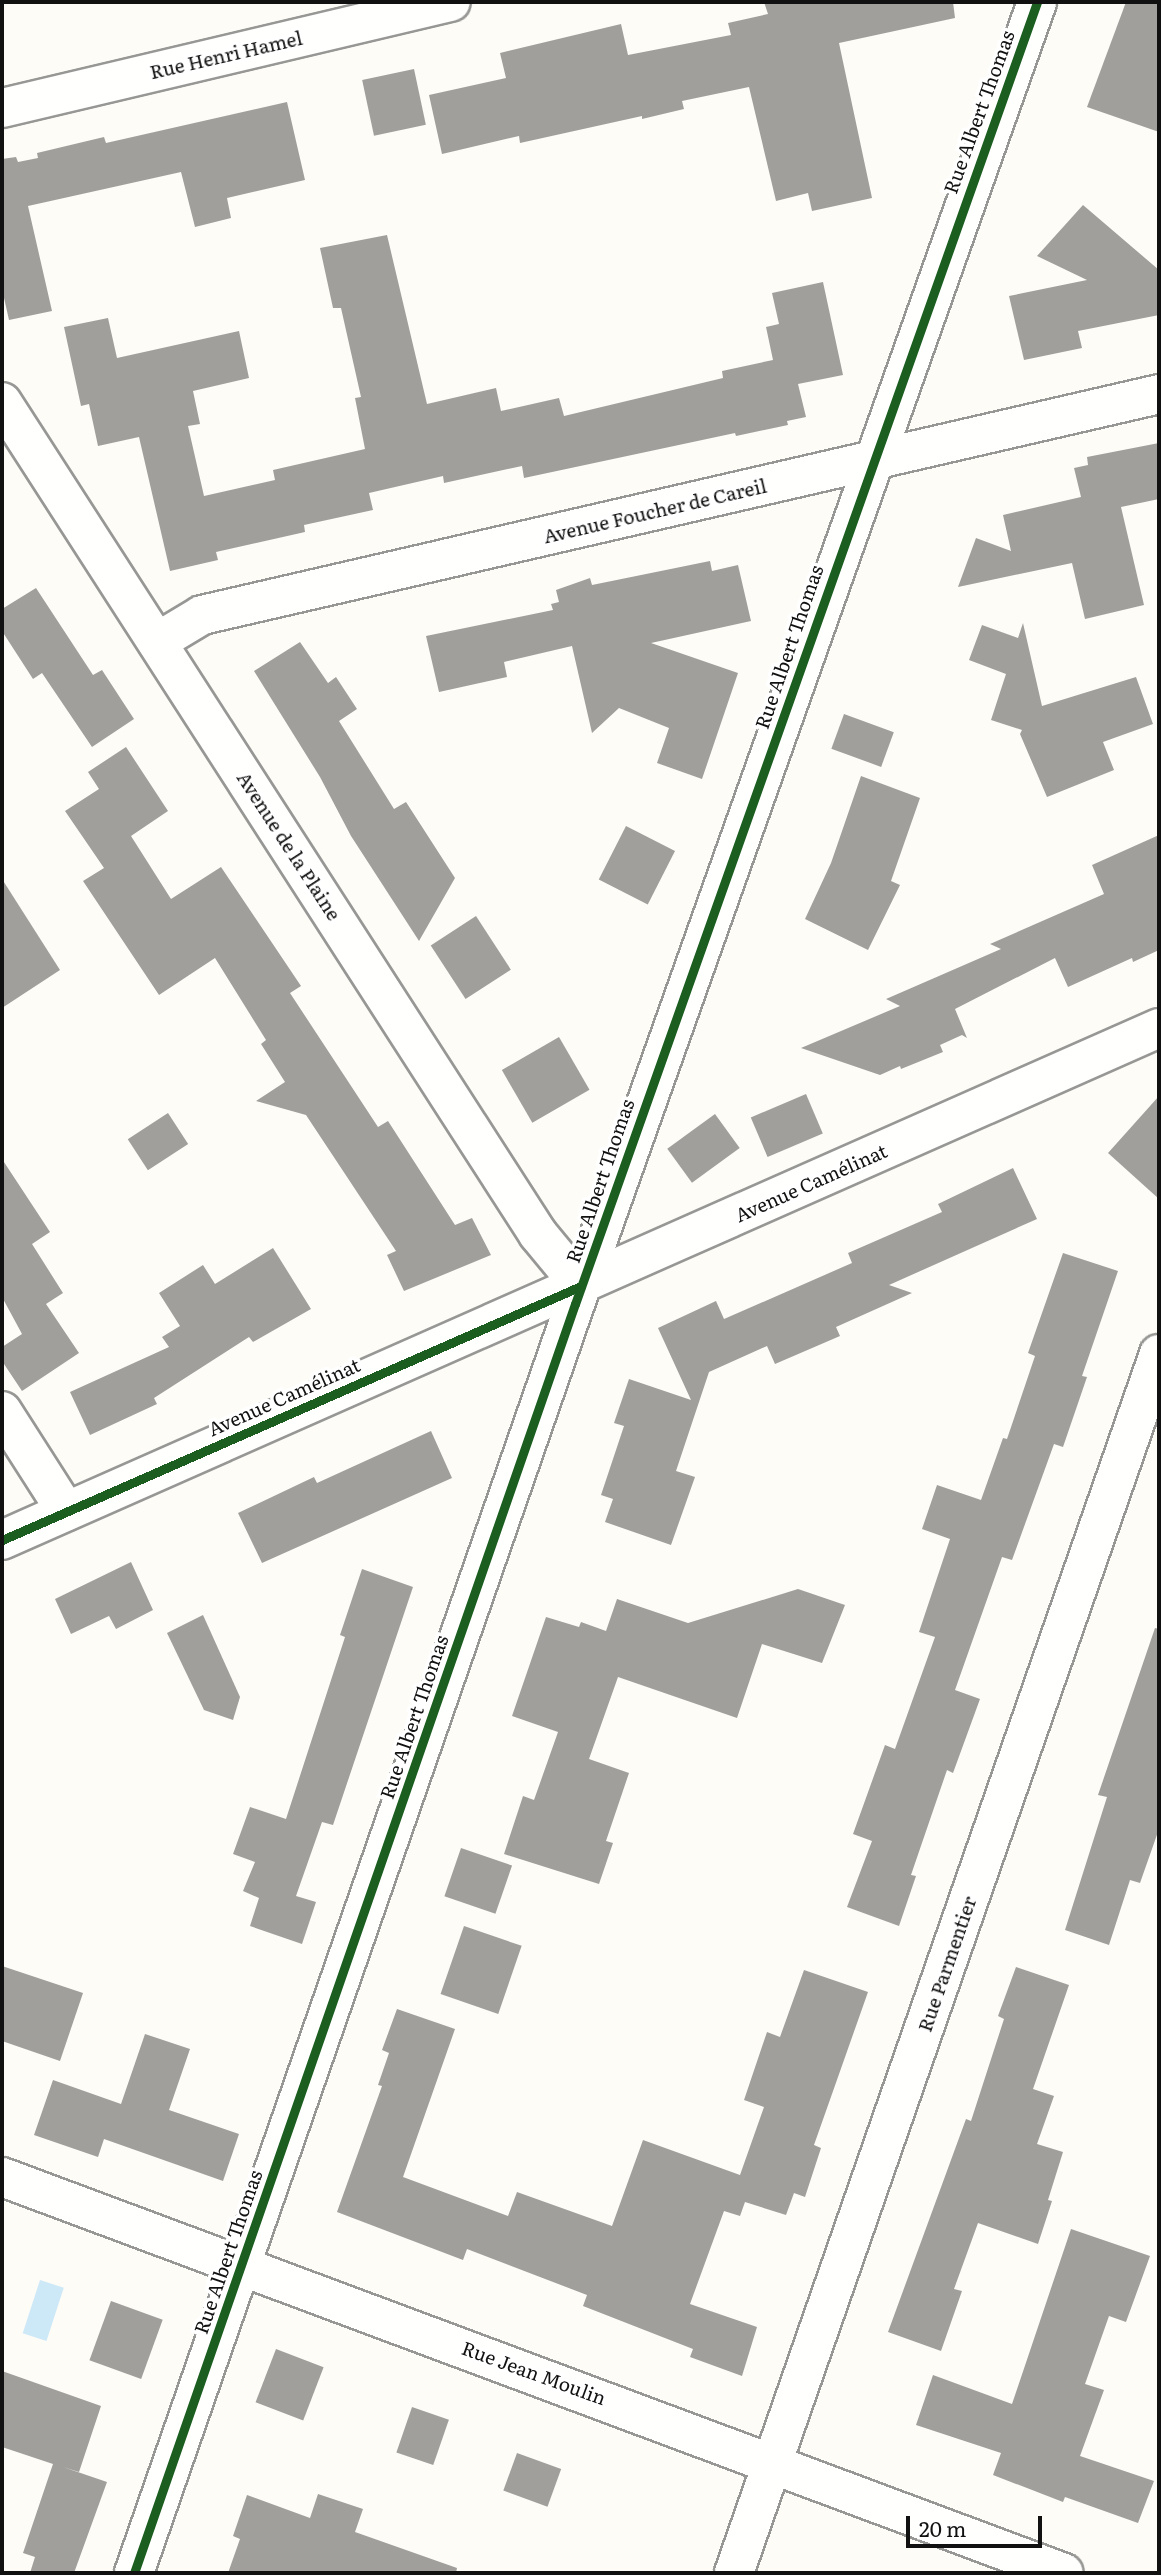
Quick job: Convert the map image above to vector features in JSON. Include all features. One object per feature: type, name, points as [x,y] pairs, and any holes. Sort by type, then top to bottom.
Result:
[{"type":"street","name":"Rue Henri Hamel","points":[[2,108],[451,2]]},
{"type":"street","name":"Rue Albert Thomas","points":[[134,2573],[581,1286],[1037,2]]},
{"type":"street","name":"Avenue Foucher de Careil","points":[[157,642],[202,615],[1159,394]]},
{"type":"street","name":"Avenue de la Plaine","points":[[2,402],[538,1234],[581,1286]]},
{"type":"street","name":"Avenue Camélinat","points":[[2,1540],[1159,1028]]},
{"type":"street","name":"Rue Parmentier","points":[[734,2573],[1159,1354]]},
{"type":"street","points":[[2,1411],[66,1511]]},
{"type":"street","name":"Rue Jean Moulin","points":[[2,2177],[1064,2573]]},
{"type":"water","points":[[40,2280],[64,2288],[46,2341],[23,2333]]},
{"type":"building","points":[[764,2],[953,2],[955,18],[839,43],[872,198],[812,211],[808,193],[776,201],[749,87],[682,101],[684,109],[642,119],[642,116],[520,143],[519,136],[442,154],[429,95],[506,78],[500,53],[621,24],[628,55],[731,35],[728,23],[768,14]]},
{"type":"building","points":[[1126,2],[1159,2],[1159,132],[1087,107]]},
{"type":"building","points":[[414,69],[426,125],[374,136],[362,80]]},
{"type":"building","points":[[287,102],[305,180],[227,198],[231,218],[195,227],[181,172],[28,206],[52,311],[9,320],[2,289],[2,159],[16,157],[18,162],[38,158],[37,153],[104,137],[106,143]]},
{"type":"building","points":[[1083,205],[1159,270],[1159,315],[1078,331],[1082,348],[1024,360],[1009,296],[1087,280],[1037,256]]},
{"type":"building","points":[[387,235],[427,404],[496,388],[501,411],[559,398],[564,416],[723,378],[722,371],[773,360],[766,327],[779,324],[772,293],[823,282],[843,375],[798,384],[806,417],[787,421],[788,425],[736,436],[735,433],[524,478],[522,466],[444,483],[443,476],[369,493],[373,510],[304,525],[305,532],[216,552],[218,560],[170,571],[139,437],[98,446],[89,404],[81,406],[64,327],[108,318],[117,358],[239,331],[249,378],[193,391],[200,424],[188,426],[204,496],[275,480],[273,470],[365,449],[355,398],[361,397],[341,308],[333,308],[320,248]]},
{"type":"building","points":[[1159,443],[1159,499],[1121,507],[1144,605],[1085,619],[1072,563],[958,587],[976,538],[1011,551],[1003,515],[1081,497],[1074,468],[1088,465],[1087,457]]},
{"type":"building","points":[[710,561],[712,571],[738,565],[751,621],[651,643],[738,673],[702,779],[657,763],[669,728],[619,708],[592,733],[572,646],[504,662],[507,677],[439,692],[426,636],[553,610],[551,604],[559,602],[556,590],[590,578],[592,585]]},
{"type":"building","points":[[36,588],[93,675],[102,670],[134,719],[92,747],[42,673],[33,679],[2,631],[2,609]]},
{"type":"building","points":[[1023,623],[1042,706],[1136,677],[1153,724],[1103,742],[1114,770],[1047,797],[1020,734],[1022,730],[991,720],[1006,674],[969,660],[982,625],[1018,638]]},
{"type":"building","points":[[300,642],[328,683],[336,677],[357,709],[339,721],[394,809],[406,802],[455,878],[419,941],[351,836],[320,777],[254,671]]},
{"type":"building","points":[[844,714],[894,732],[881,767],[831,749]]},
{"type":"building","points":[[126,747],[168,811],[131,836],[171,899],[221,867],[301,986],[290,993],[378,1127],[388,1121],[455,1225],[472,1218],[491,1255],[404,1291],[387,1255],[396,1251],[306,1115],[256,1101],[285,1082],[261,1044],[266,1040],[215,958],[159,995],[83,881],[104,868],[65,811],[99,789],[88,772]]},
{"type":"building","points":[[861,776],[920,798],[891,881],[900,885],[868,950],[805,919],[831,863]]},
{"type":"building","points":[[626,826],[675,851],[648,904],[599,879]]},
{"type":"building","points":[[1159,835],[1159,950],[1133,962],[1132,958],[1068,987],[1055,958],[955,1009],[967,1038],[962,1035],[940,1045],[943,1052],[880,1075],[801,1048],[900,1006],[886,999],[1001,949],[990,944],[1104,894],[1092,865]]},
{"type":"building","points":[[2,879],[60,970],[2,1008]]},
{"type":"building","points":[[476,916],[511,970],[466,999],[431,945]]},
{"type":"building","points":[[559,1037],[590,1090],[532,1123],[502,1070]]},
{"type":"building","points":[[806,1094],[823,1134],[768,1157],[751,1117]]},
{"type":"building","points":[[1159,1096],[1159,1199],[1108,1153]]},
{"type":"building","points":[[168,1113],[188,1144],[148,1170],[128,1139]]},
{"type":"building","points":[[715,1114],[740,1148],[692,1183],[667,1149]]},
{"type":"building","points":[[2,1159],[50,1232],[32,1244],[63,1293],[46,1304],[79,1353],[22,1391],[2,1361],[2,1347],[22,1334],[2,1297]]},
{"type":"building","points":[[1013,1168],[1037,1219],[889,1285],[912,1293],[836,1327],[840,1336],[775,1364],[767,1346],[709,1372],[676,1471],[695,1477],[671,1545],[605,1522],[613,1499],[601,1495],[624,1426],[614,1423],[629,1379],[691,1400],[658,1328],[716,1301],[724,1319],[852,1263],[848,1253],[942,1212],[938,1204]]},
{"type":"building","points":[[273,1248],[311,1309],[253,1342],[249,1337],[154,1398],[157,1404],[90,1435],[70,1392],[169,1347],[162,1337],[180,1326],[159,1293],[203,1265],[215,1284]]},
{"type":"building","points":[[1063,1253],[1118,1271],[1082,1376],[1087,1377],[1063,1447],[1054,1444],[1012,1560],[1002,1557],[955,1690],[980,1699],[953,1773],[947,1770],[911,1875],[916,1876],[899,1926],[847,1907],[872,1841],[853,1834],[885,1745],[895,1749],[935,1637],[919,1632],[950,1539],[922,1529],[937,1485],[981,1500],[1003,1438],[1007,1439],[1035,1356],[1028,1353]]},
{"type":"building","points":[[431,1431],[452,1478],[262,1563],[238,1513],[314,1477],[317,1483]]},
{"type":"building","points":[[131,1562],[153,1610],[116,1629],[109,1616],[71,1634],[55,1599]]},
{"type":"building","points":[[362,1569],[413,1587],[333,1825],[322,1822],[296,1896],[316,1902],[302,1944],[250,1926],[259,1898],[243,1891],[255,1862],[233,1854],[250,1807],[286,1819],[345,1637],[340,1635]]},
{"type":"building","points":[[798,1589],[845,1605],[822,1663],[762,1644],[737,1718],[618,1677],[589,1759],[629,1773],[606,1841],[613,1843],[599,1884],[504,1854],[523,1796],[534,1800],[558,1732],[512,1716],[546,1617],[579,1627],[581,1622],[606,1631],[617,1599],[688,1623]]},
{"type":"building","points":[[203,1615],[240,1697],[233,1720],[204,1710],[167,1633]]},
{"type":"building","points":[[1155,1628],[1159,1629],[1159,1829],[1140,1883],[1130,1880],[1109,1945],[1065,1930],[1107,1797],[1098,1795]]},
{"type":"building","points":[[461,1848],[512,1866],[495,1914],[444,1896]]},
{"type":"building","points":[[464,1926],[522,1946],[498,2014],[441,1994]]},
{"type":"building","points":[[2,1966],[83,1993],[60,2061],[2,2041]]},
{"type":"building","points":[[1016,1967],[1069,1985],[1033,2089],[1054,2096],[1037,2144],[1063,2152],[1048,2200],[1052,2201],[1038,2244],[978,2223],[954,2289],[962,2291],[941,2351],[888,2332],[966,2119],[971,2121],[1004,2019],[998,2016]]},
{"type":"building","points":[[804,1970],[868,1992],[814,2145],[821,2148],[805,2197],[794,2193],[786,2215],[745,2202],[740,2216],[724,2211],[690,2304],[757,2327],[742,2376],[690,2357],[693,2349],[583,2306],[587,2295],[467,2249],[463,2260],[337,2212],[382,2086],[378,2085],[389,2053],[382,2050],[397,2009],[455,2029],[403,2177],[508,2216],[517,2192],[612,2226],[643,2140],[740,2175],[764,2107],[744,2100],[767,2032],[780,2037]]},
{"type":"building","points":[[145,2034],[190,2049],[169,2110],[239,2134],[223,2181],[104,2139],[98,2157],[34,2135],[53,2080],[121,2104]]},
{"type":"building","points":[[1071,2229],[1150,2256],[1126,2322],[1109,2316],[1085,2384],[1104,2390],[1080,2456],[1154,2481],[1138,2523],[1065,2497],[1063,2502],[993,2475],[1001,2453],[916,2425],[933,2375],[1012,2404]]},
{"type":"building","points":[[111,2301],[163,2320],[141,2379],[89,2360]]},
{"type":"building","points":[[276,2349],[324,2367],[303,2420],[256,2402]]},
{"type":"building","points":[[2,2371],[101,2406],[79,2472],[63,2467],[107,2482],[74,2573],[30,2573],[35,2557],[23,2553],[53,2464],[2,2447]]},
{"type":"building","points":[[412,2407],[449,2420],[433,2465],[396,2452]]},
{"type":"building","points":[[517,2453],[561,2469],[547,2507],[503,2491]]},
{"type":"building","points":[[318,2494],[363,2509],[355,2532],[457,2568],[456,2573],[228,2573],[240,2539],[233,2536],[247,2495],[310,2518]]},
{"type":"cycle path","points":[[134,2573],[575,1304],[1037,2]]},
{"type":"cycle path","points":[[2,1540],[581,1286]]}]
